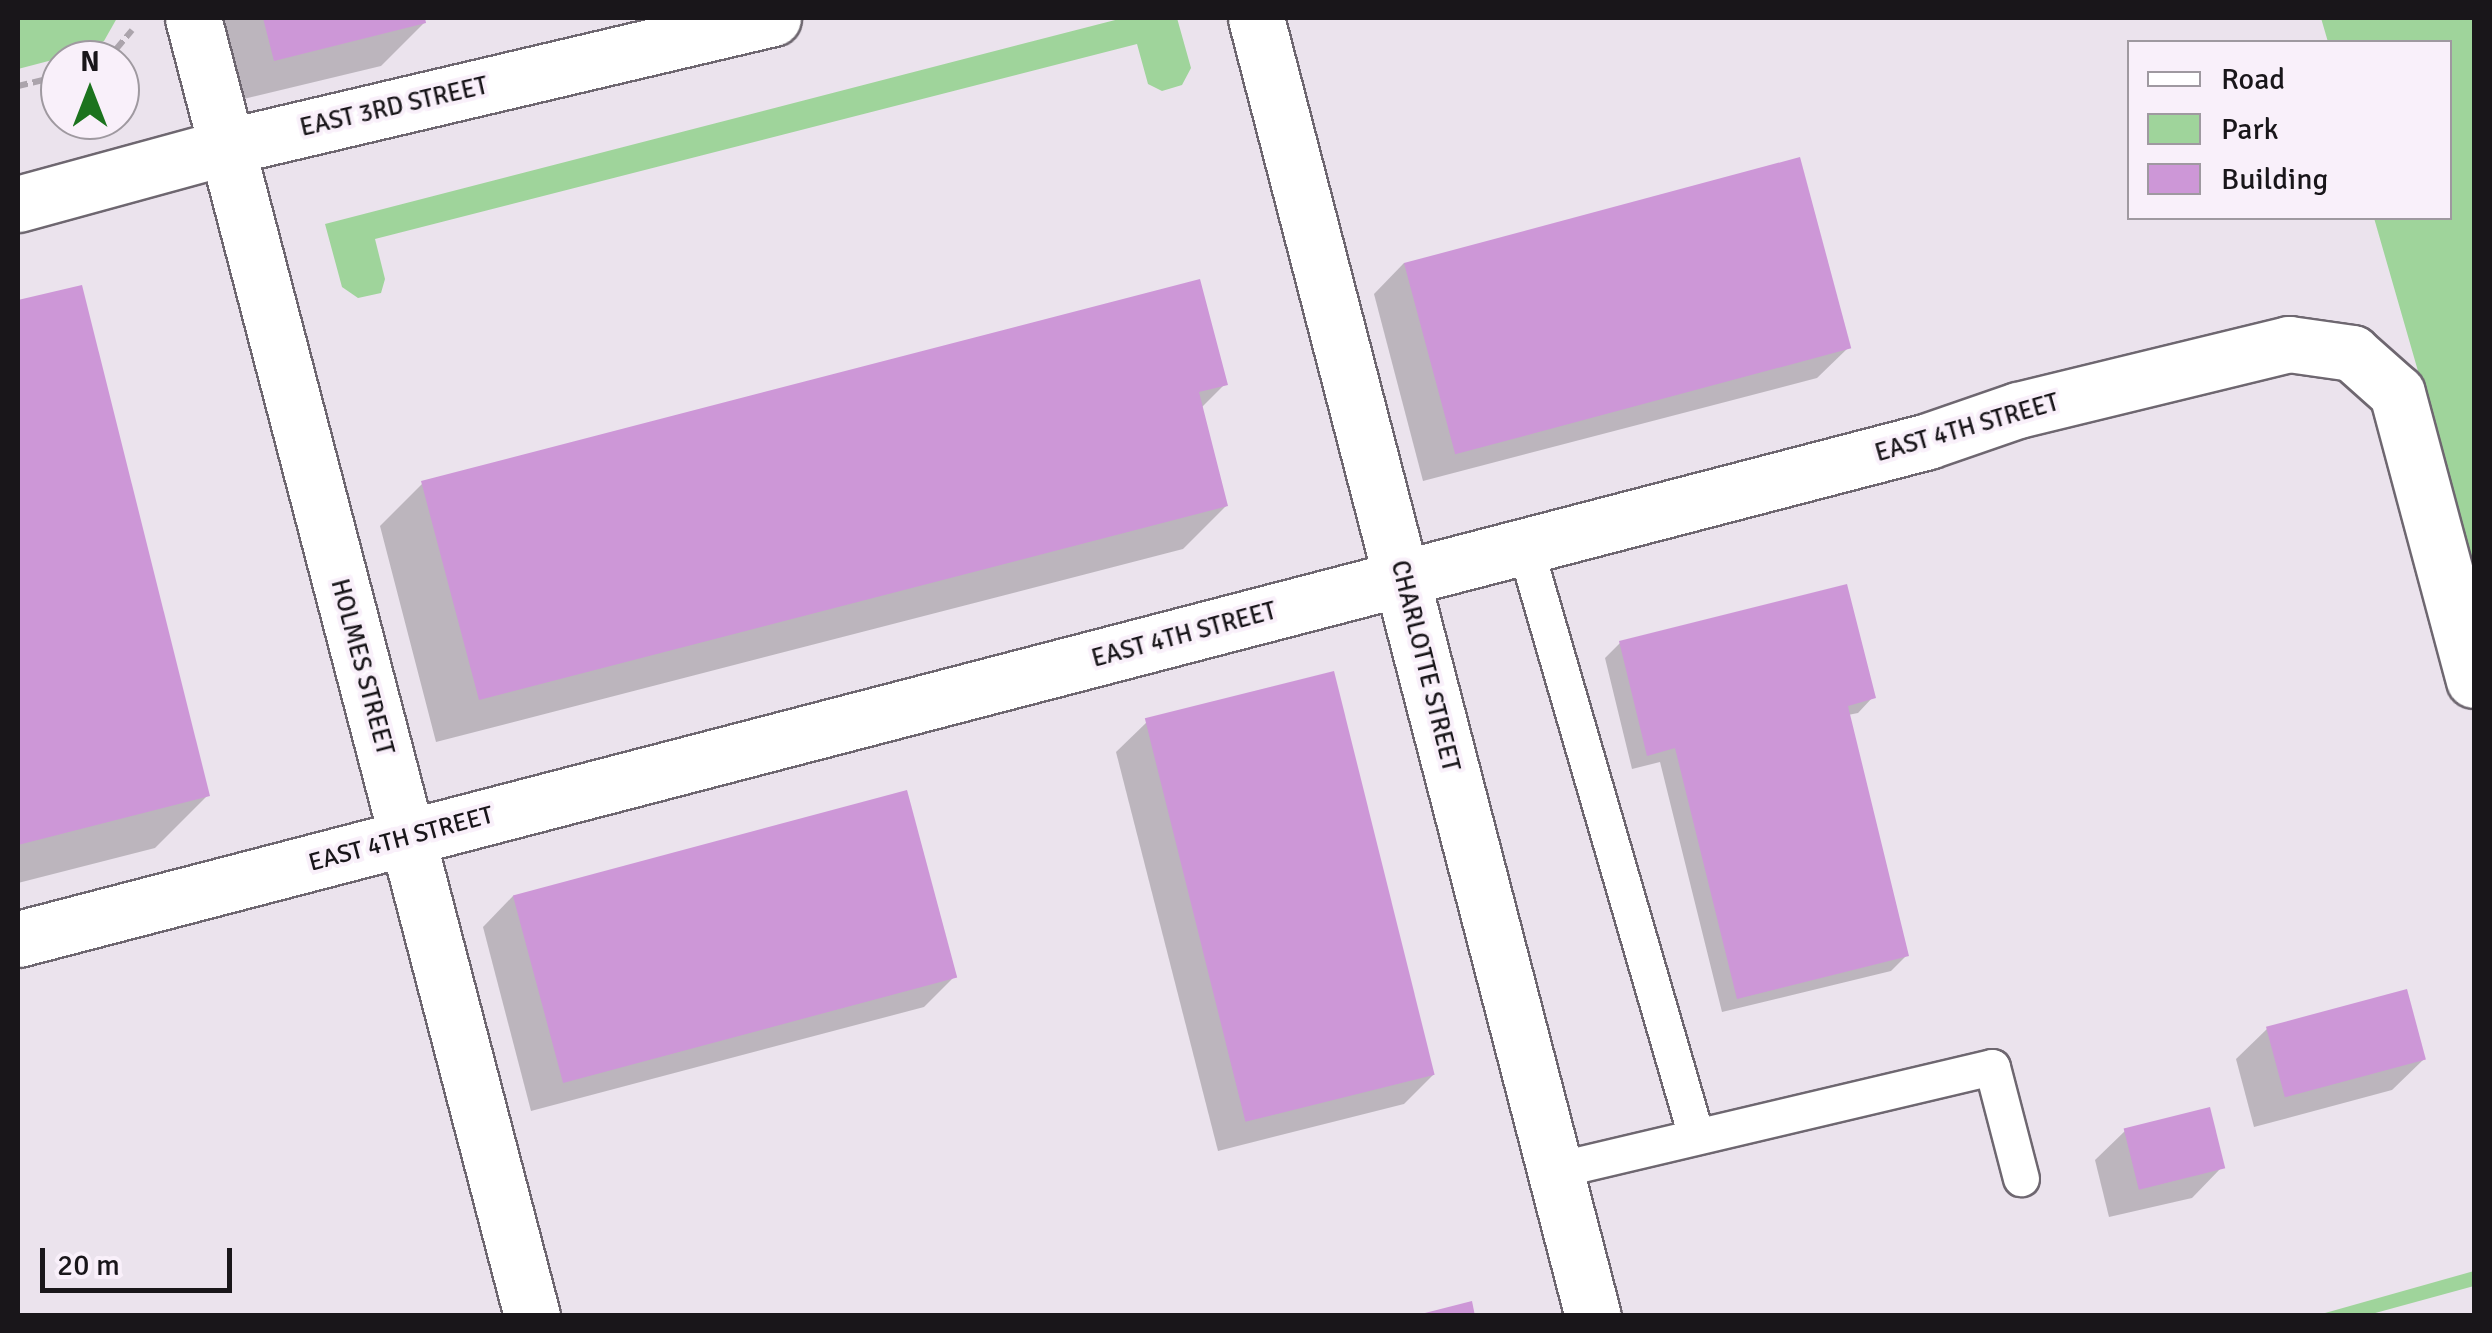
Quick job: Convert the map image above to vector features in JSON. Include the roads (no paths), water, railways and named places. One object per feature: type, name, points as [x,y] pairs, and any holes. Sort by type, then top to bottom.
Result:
[{"type":"street","name":"HOLMES STREET","points":[[194,18],[532,1316]]},
{"type":"street","name":"EAST 3RD STREET","points":[[18,204],[226,147],[773,18]]},
{"type":"street","name":"CHARLOTTE STREET","points":[[1256,18],[1593,1316]]},
{"type":"street","name":"EAST 4TH STREET","points":[[18,939],[1928,441],[2018,410],[2289,344],[2352,353],[2397,393],[2474,680]]},
{"type":"lane","points":[[1525,547],[1696,1136]]},
{"type":"lane","points":[[1556,1170],[1992,1067],[2022,1178]]}]
